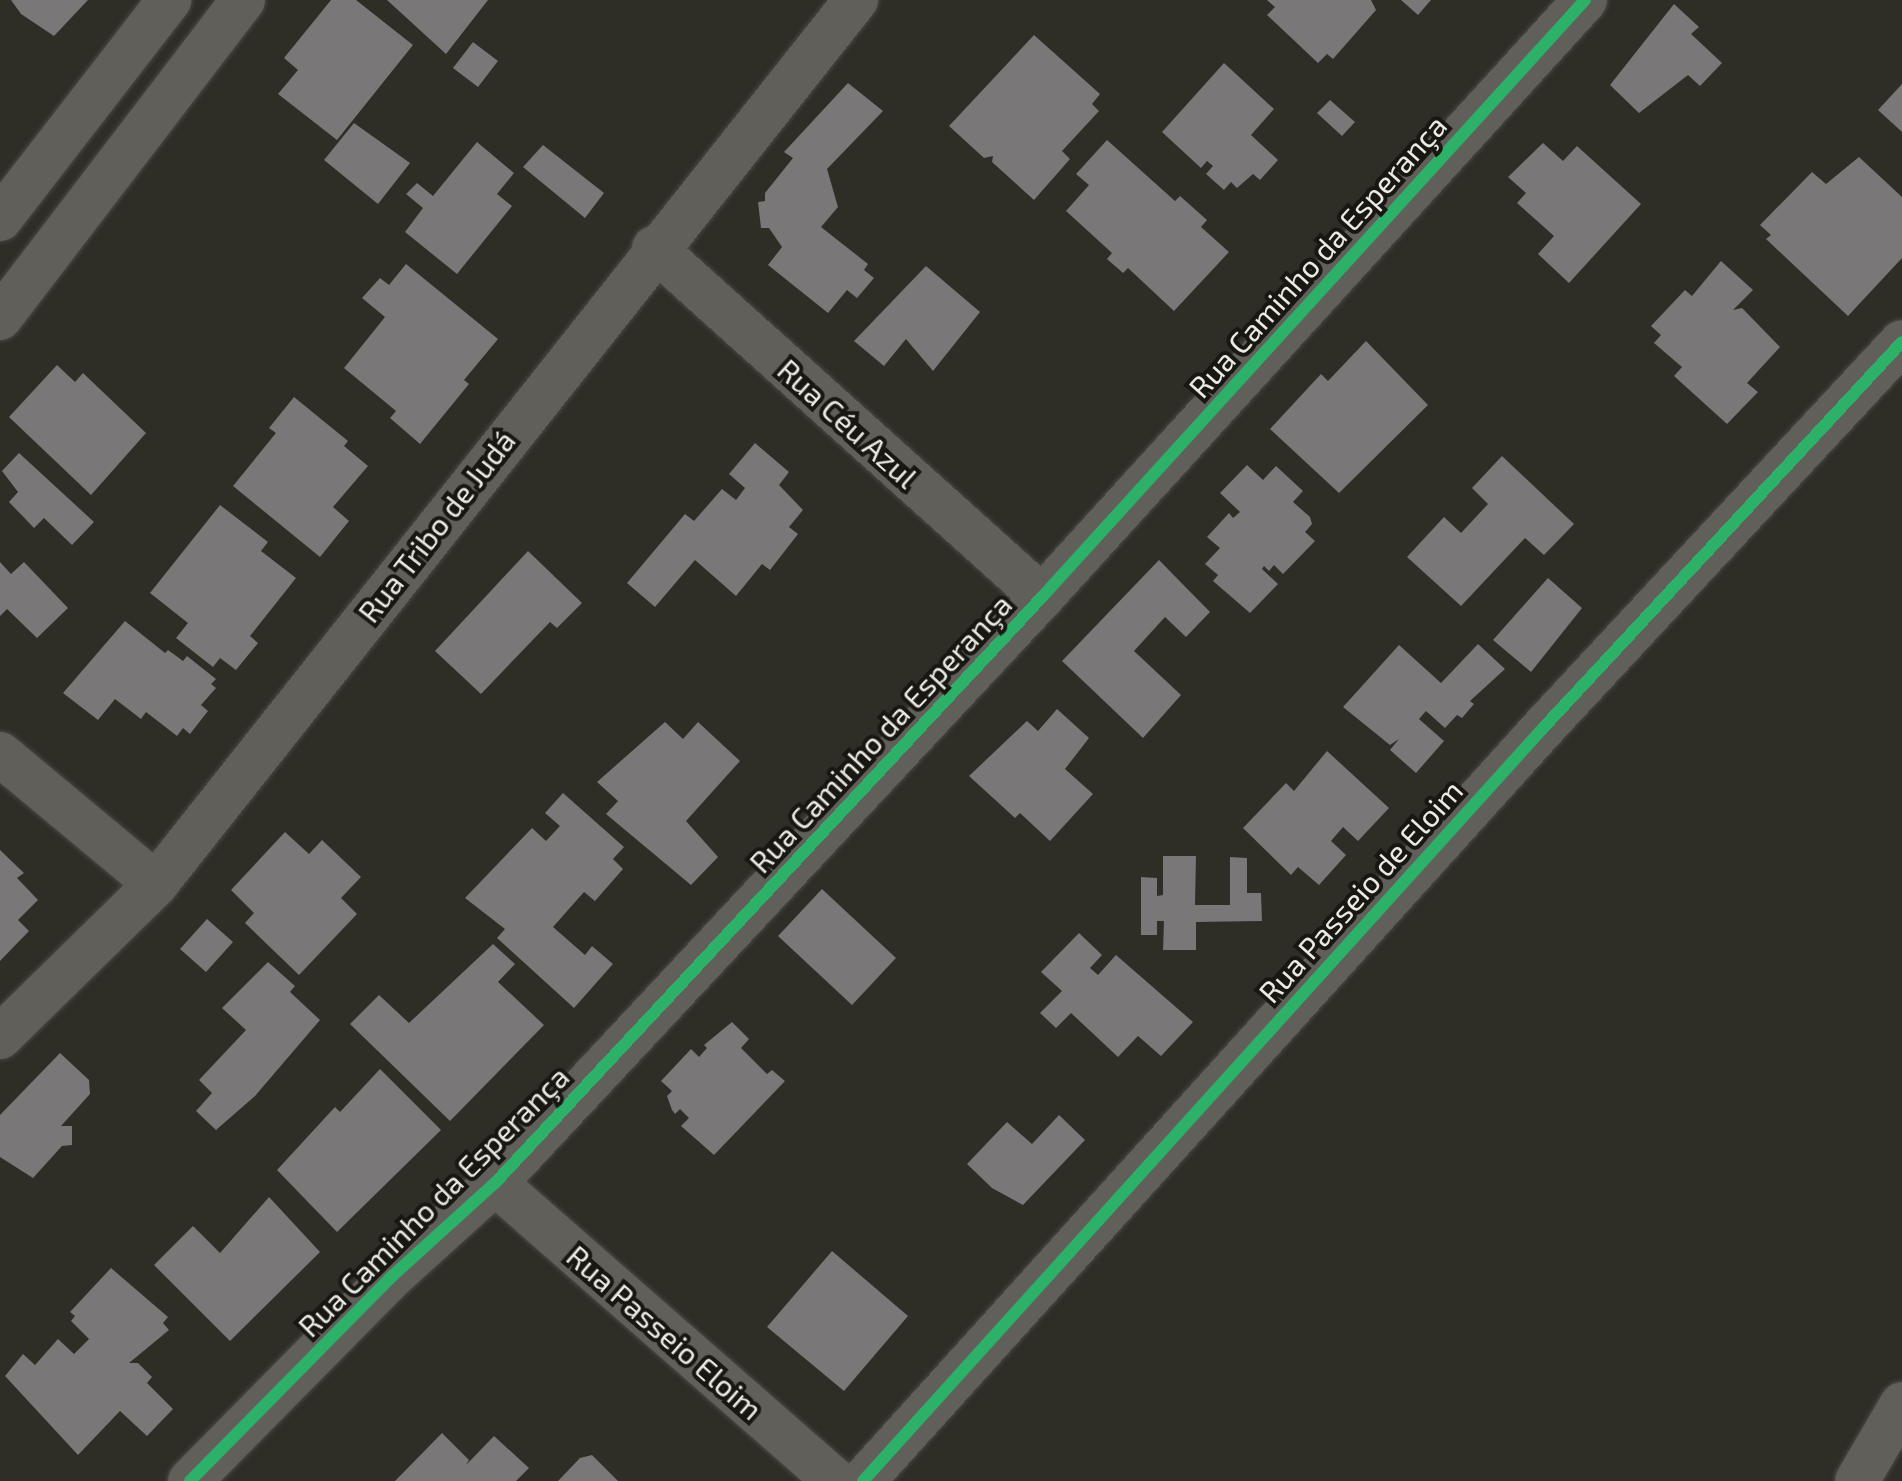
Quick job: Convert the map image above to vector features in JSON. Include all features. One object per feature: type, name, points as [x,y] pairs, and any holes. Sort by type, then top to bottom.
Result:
[{"type":"street","points":[[0,219],[169,0]]},
{"type":"street","points":[[0,318],[243,0]]},
{"type":"street","name":"Rua Tribo de Judá","points":[[0,1037],[156,884],[654,248],[856,0]]},
{"type":"street","name":"Rua Caminho da Esperança","points":[[190,1481],[389,1279],[495,1183],[1042,597],[1585,0]]},
{"type":"street","name":"Rua Céu Azul","points":[[654,248],[1042,597]]},
{"type":"street","name":"Rua Passeio de Eloim","points":[[863,1481],[1545,726],[1902,342]]},
{"type":"street","points":[[0,754],[156,884]]},
{"type":"street","name":"Rua Passeio Eloim","points":[[495,1183],[836,1481]]},
{"type":"street","points":[[1857,1481],[1902,1404]]},
{"type":"building","points":[[11,0],[88,0],[54,36],[21,14]]},
{"type":"building","points":[[331,0],[356,0],[413,45],[337,140],[278,94],[298,70],[284,58]]},
{"type":"building","points":[[387,0],[488,0],[446,54]]},
{"type":"building","points":[[1267,0],[1371,0],[1376,10],[1333,59],[1327,54],[1318,63],[1267,15],[1275,7]]},
{"type":"building","points":[[1401,0],[1431,0],[1418,15]]},
{"type":"building","points":[[1674,4],[1699,27],[1691,34],[1722,63],[1700,86],[1688,75],[1639,113],[1610,85]]},
{"type":"building","points":[[1034,35],[1100,94],[1092,104],[1099,111],[1062,151],[1070,159],[1034,200],[992,162],[993,156],[984,158],[949,126]]},
{"type":"building","points":[[473,42],[498,61],[478,87],[453,68]]},
{"type":"building","points":[[1224,63],[1274,109],[1251,135],[1278,160],[1260,180],[1253,174],[1237,188],[1231,182],[1224,190],[1206,174],[1213,166],[1207,161],[1201,168],[1162,132]]},
{"type":"building","points":[[848,83],[883,111],[827,169],[838,207],[821,227],[868,264],[864,270],[874,278],[857,298],[847,290],[828,313],[768,265],[782,247],[769,228],[761,228],[758,202],[765,201],[765,193],[793,158],[784,152]]},
{"type":"building","points":[[1902,84],[1902,132],[1878,110]]},
{"type":"building","points":[[1330,100],[1355,122],[1342,136],[1317,113]]},
{"type":"building","points":[[354,123],[410,163],[378,204],[324,160]]},
{"type":"building","points":[[1107,140],[1175,201],[1180,196],[1207,220],[1201,227],[1229,252],[1174,311],[1128,268],[1123,273],[1107,259],[1112,253],[1066,211],[1089,185],[1076,174]]},
{"type":"building","points":[[477,142],[514,173],[497,194],[512,206],[457,274],[405,232],[423,208],[406,194],[417,183],[433,196]]},
{"type":"building","points":[[1543,143],[1563,161],[1577,146],[1641,204],[1569,283],[1538,254],[1554,236],[1517,203],[1526,193],[1508,177]]},
{"type":"building","points":[[543,145],[604,193],[585,218],[523,167]]},
{"type":"building","points":[[1859,157],[1902,197],[1902,258],[1848,316],[1766,239],[1771,235],[1760,225],[1812,172],[1826,184]]},
{"type":"building","points":[[1721,261],[1753,290],[1733,310],[1742,308],[1780,347],[1747,383],[1758,392],[1727,424],[1674,376],[1682,367],[1654,343],[1661,335],[1651,326],[1685,290],[1692,296]]},
{"type":"building","points":[[406,264],[498,339],[464,380],[469,384],[420,444],[390,418],[396,411],[344,368],[385,317],[362,298],[380,278],[389,285]]},
{"type":"building","points":[[926,266],[980,312],[933,371],[906,339],[884,366],[854,341]]},
{"type":"building","points":[[1366,341],[1428,405],[1339,493],[1270,429],[1321,374],[1328,381]]},
{"type":"building","points":[[57,365],[75,382],[83,373],[146,433],[91,495],[9,417]]},
{"type":"building","points":[[294,397],[348,441],[344,446],[368,466],[333,507],[349,521],[320,557],[233,486],[276,433],[269,428]]},
{"type":"building","points":[[755,443],[789,472],[779,485],[803,510],[789,527],[798,534],[770,570],[762,564],[736,596],[695,560],[655,607],[627,583],[685,514],[694,521],[722,489],[736,500],[745,488],[729,474]]},
{"type":"building","points":[[19,453],[94,522],[72,545],[44,518],[34,528],[9,502],[18,492],[2,471]]},
{"type":"building","points":[[1502,456],[1574,524],[1544,555],[1525,538],[1461,606],[1407,557],[1444,517],[1461,533],[1488,504],[1472,488]]},
{"type":"building","points":[[1247,465],[1263,480],[1276,466],[1303,491],[1293,502],[1310,517],[1312,524],[1305,532],[1315,541],[1283,574],[1274,565],[1269,571],[1264,566],[1262,569],[1278,584],[1250,613],[1213,581],[1218,575],[1205,564],[1220,548],[1207,537],[1229,513],[1233,518],[1240,512],[1220,493]]},
{"type":"building","points":[[220,505],[268,542],[261,551],[296,578],[250,636],[258,643],[236,670],[220,658],[213,667],[176,638],[188,623],[150,593]]},
{"type":"building","points":[[528,551],[582,603],[557,628],[550,622],[481,694],[435,651]]},
{"type":"building","points":[[1159,560],[1210,612],[1186,637],[1165,617],[1134,651],[1181,695],[1143,738],[1062,661]]},
{"type":"building","points":[[0,562],[11,574],[24,562],[68,608],[37,638],[7,609],[0,616]]},
{"type":"building","points":[[1548,578],[1582,608],[1531,672],[1493,640]]},
{"type":"building","points":[[125,621],[165,653],[168,650],[183,661],[187,656],[216,679],[211,684],[216,688],[201,705],[208,711],[190,734],[183,728],[177,736],[146,712],[141,719],[115,699],[98,720],[63,693]]},
{"type":"building","points":[[1478,644],[1505,669],[1470,701],[1474,704],[1462,718],[1457,715],[1445,728],[1426,711],[1419,719],[1444,741],[1416,773],[1390,750],[1399,739],[1390,745],[1343,707],[1399,645],[1441,683]]},
{"type":"building","points":[[1057,709],[1089,738],[1065,769],[1093,794],[1050,841],[1020,813],[1015,818],[969,776],[1027,721],[1038,731]]},
{"type":"building","points":[[665,722],[683,739],[698,722],[740,761],[686,821],[718,857],[691,885],[606,814],[618,801],[597,782]]},
{"type":"building","points":[[1327,751],[1389,808],[1358,841],[1343,827],[1331,841],[1346,855],[1319,885],[1298,867],[1291,875],[1243,828],[1286,783],[1294,791]]},
{"type":"building","points":[[563,793],[624,847],[613,859],[623,869],[595,901],[584,892],[553,927],[585,955],[592,946],[613,964],[574,1008],[497,938],[505,929],[465,898],[532,828],[546,841],[560,826],[545,813]]},
{"type":"building","points":[[285,832],[309,854],[322,840],[361,877],[341,898],[357,914],[299,975],[245,923],[254,913],[231,890]]},
{"type":"building","points":[[0,850],[24,873],[17,878],[38,900],[18,920],[29,931],[0,961]]},
{"type":"building","points":[[1163,856],[1196,856],[1195,905],[1230,905],[1230,857],[1247,858],[1247,893],[1261,893],[1262,921],[1196,922],[1196,950],[1163,950],[1164,921],[1157,921],[1157,935],[1141,935],[1141,877],[1157,878],[1157,896],[1163,895]]},
{"type":"building","points":[[822,889],[896,958],[852,1005],[778,936]]},
{"type":"building","points":[[207,919],[233,942],[206,972],[180,949]]},
{"type":"building","points":[[1079,933],[1102,955],[1090,968],[1098,975],[1116,955],[1193,1022],[1161,1056],[1138,1036],[1118,1057],[1071,1013],[1056,1028],[1040,1013],[1062,991],[1041,972]]},
{"type":"building","points":[[493,944],[515,964],[498,982],[544,1025],[450,1121],[350,1024],[379,995],[409,1023]]},
{"type":"building","points":[[268,962],[295,986],[290,992],[320,1020],[255,1096],[216,1130],[196,1111],[212,1093],[199,1080],[246,1030],[222,1008]]},
{"type":"building","points":[[732,1022],[749,1039],[741,1048],[767,1074],[772,1070],[785,1081],[714,1155],[681,1126],[689,1118],[680,1109],[675,1114],[667,1096],[672,1091],[661,1081],[691,1049],[699,1057],[707,1048],[704,1045]]},
{"type":"building","points":[[60,1053],[89,1080],[90,1094],[61,1126],[72,1126],[72,1145],[62,1146],[33,1178],[0,1157],[0,1115]]},
{"type":"building","points":[[380,1069],[441,1130],[337,1232],[277,1170],[335,1107],[340,1112]]},
{"type":"building","points":[[1059,1115],[1085,1140],[1023,1205],[992,1188],[967,1164],[1007,1122],[1032,1144]]},
{"type":"building","points":[[269,1197],[320,1252],[230,1341],[154,1265],[193,1226],[220,1253]]},
{"type":"building","points":[[832,1251],[908,1316],[844,1391],[767,1327]]},
{"type":"building","points":[[111,1268],[168,1317],[163,1323],[169,1330],[129,1363],[138,1363],[152,1377],[147,1383],[173,1409],[147,1436],[120,1411],[78,1455],[5,1376],[23,1354],[35,1365],[58,1339],[74,1354],[89,1339],[71,1321],[75,1316],[70,1312]]},
{"type":"building","points":[[442,1433],[469,1460],[466,1465],[494,1436],[529,1468],[516,1481],[395,1481]]},
{"type":"building","points":[[592,1455],[618,1481],[558,1481],[580,1458]]},
{"type":"cycle path","points":[[190,1481],[389,1279],[495,1183],[1042,597],[1585,0]]},
{"type":"cycle path","points":[[863,1481],[1545,726],[1902,342]]}]
